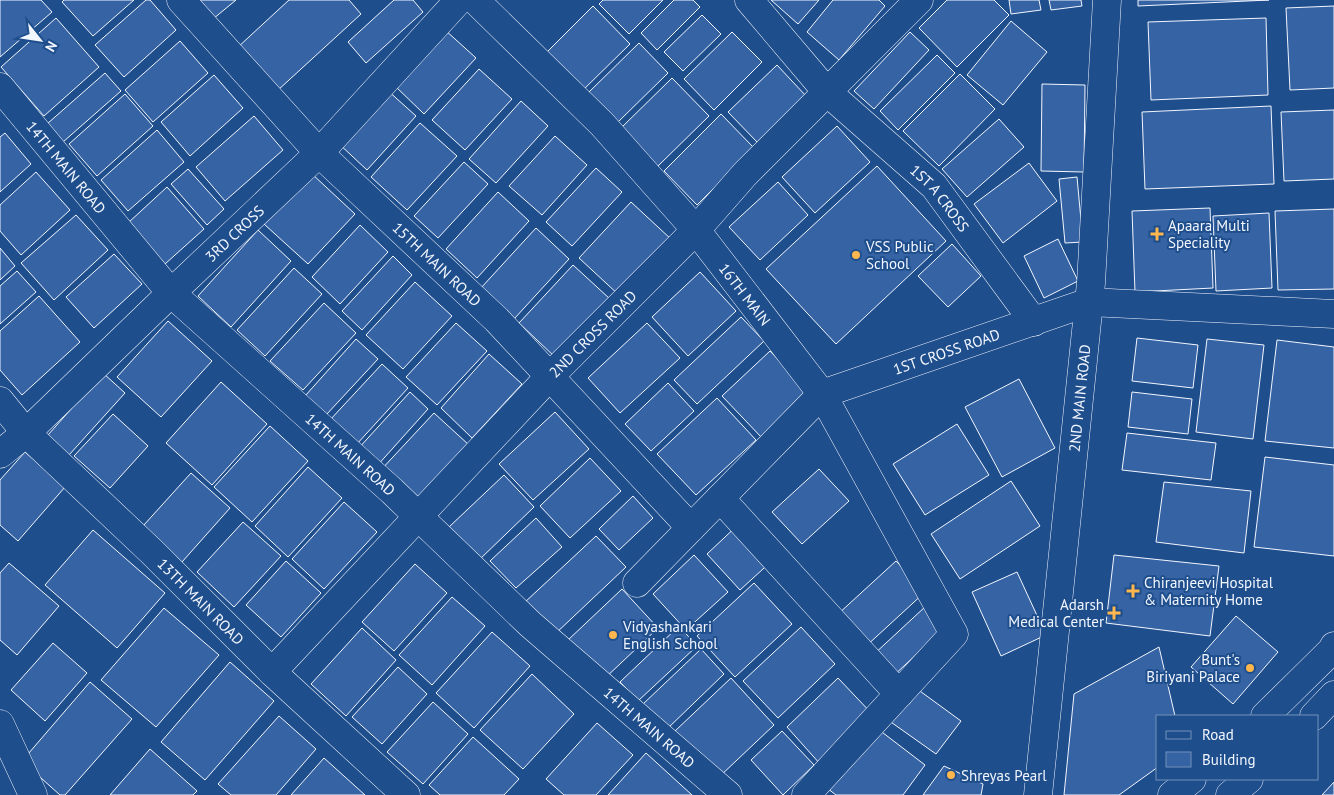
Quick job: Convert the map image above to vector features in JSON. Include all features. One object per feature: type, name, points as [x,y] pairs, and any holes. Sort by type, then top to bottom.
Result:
[{"type":"street","name":"15TH MAIN ROAD","points":[[182,0],[319,153],[497,320],[691,528]]},
{"type":"street","name":"3RD CROSS","points":[[0,454],[26,433],[319,153],[459,0]]},
{"type":"street","name":"16TH MAIN","points":[[475,0],[602,124],[696,230],[822,394],[954,634],[899,694]]},
{"type":"street","name":"1ST A CROSS","points":[[749,0],[828,92],[934,186],[1034,322]]},
{"type":"street","name":"2ND CROSS ROAD","points":[[272,672],[550,376],[696,230],[745,174],[919,0]]},
{"type":"street","name":"2ND MAIN ROAD","points":[[1038,795],[1091,283],[1107,0]]},
{"type":"street","name":"14TH MAIN ROAD","points":[[0,87],[171,293],[392,491],[530,624],[728,795]]},
{"type":"street","name":"1ST CROSS ROAD","points":[[637,583],[822,394],[1089,302],[1334,314]]},
{"type":"street","name":"13TH MAIN ROAD","points":[[0,401],[26,433],[152,552],[272,672],[406,795]]},
{"type":"street","points":[[720,498],[899,694],[806,795]]},
{"type":"street","points":[[1266,715],[1334,646]]},
{"type":"street","points":[[1315,715],[1334,695]]},
{"type":"street","points":[[0,724],[32,795]]},
{"type":"street","points":[[1172,795],[1191,780]]},
{"type":"street","points":[[1230,795],[1248,780]]},
{"type":"building","points":[[0,0],[41,0],[52,12],[0,57]]},
{"type":"building","points":[[64,0],[134,0],[93,36],[62,2]]},
{"type":"building","points":[[146,0],[150,0],[176,30],[124,77],[95,45]]},
{"type":"building","points":[[198,0],[236,0],[213,19]]},
{"type":"building","points":[[289,0],[349,0],[361,14],[277,91],[237,48]]},
{"type":"building","points":[[394,0],[413,0],[423,12],[366,63],[348,42]]},
{"type":"building","points":[[603,0],[663,0],[629,34],[599,4]]},
{"type":"building","points":[[674,0],[693,0],[700,7],[657,50],[641,33]]},
{"type":"building","points":[[771,0],[819,0],[798,24]]},
{"type":"building","points":[[833,0],[879,0],[885,6],[839,60],[807,32]]},
{"type":"building","points":[[947,0],[994,0],[1009,15],[957,67],[919,28]]},
{"type":"building","points":[[1009,0],[1039,0],[1041,10],[1011,14]]},
{"type":"building","points":[[1049,0],[1081,0],[1082,6],[1051,10]]},
{"type":"building","points":[[1138,0],[1269,0],[1138,6]]},
{"type":"building","points":[[593,6],[630,44],[581,92],[545,54]]},
{"type":"building","points":[[1334,6],[1334,88],[1290,90],[1286,8]]},
{"type":"building","points":[[702,15],[721,34],[683,71],[664,52]]},
{"type":"building","points":[[56,18],[99,67],[44,116],[1,67]]},
{"type":"building","points":[[1266,18],[1268,95],[1151,100],[1148,22]]},
{"type":"building","points":[[1011,21],[1047,52],[1003,105],[967,75]]},
{"type":"building","points":[[444,29],[476,58],[424,114],[393,84]]},
{"type":"building","points":[[732,32],[762,62],[714,110],[684,79]]},
{"type":"building","points":[[910,32],[929,50],[874,109],[854,91]]},
{"type":"building","points":[[180,41],[208,73],[153,122],[125,90]]},
{"type":"building","points":[[639,43],[668,73],[616,124],[587,94]]},
{"type":"building","points":[[937,55],[955,73],[898,130],[880,111]]},
{"type":"building","points":[[777,65],[806,96],[758,143],[728,112]]},
{"type":"building","points":[[479,69],[512,99],[465,150],[432,120]]},
{"type":"building","points":[[105,73],[121,91],[63,142],[47,124]]},
{"type":"building","points":[[960,74],[995,109],[939,166],[903,131]]},
{"type":"building","points":[[214,75],[243,108],[190,156],[161,122]]},
{"type":"building","points":[[672,78],[709,116],[657,167],[620,129]]},
{"type":"building","points":[[1042,84],[1085,85],[1084,172],[1041,171]]},
{"type":"building","points":[[386,89],[416,116],[367,170],[337,142]]},
{"type":"building","points":[[125,94],[153,126],[97,176],[69,144]]},
{"type":"building","points":[[521,101],[548,126],[496,183],[469,159]]},
{"type":"building","points":[[1271,106],[1274,184],[1145,189],[1142,112]]},
{"type":"building","points":[[1334,110],[1334,179],[1284,181],[1281,112]]},
{"type":"building","points":[[721,114],[754,148],[697,205],[664,171]]},
{"type":"building","points":[[254,116],[283,150],[225,201],[196,167]]},
{"type":"building","points":[[999,119],[1024,147],[967,197],[942,169]]},
{"type":"building","points":[[420,123],[457,156],[407,210],[371,177]]},
{"type":"building","points":[[837,126],[870,162],[815,213],[782,177]]},
{"type":"building","points":[[157,130],[184,162],[128,211],[101,180]]},
{"type":"building","points":[[5,133],[31,164],[0,192],[0,137]]},
{"type":"building","points":[[555,136],[587,165],[542,215],[509,186]]},
{"type":"building","points":[[464,162],[488,184],[438,238],[414,216]]},
{"type":"building","points":[[1029,163],[1057,201],[1003,243],[974,204]]},
{"type":"building","name":"VSS Public School","points":[[877,166],[946,241],[836,344],[766,269]]},
{"type":"building","points":[[596,168],[622,192],[572,246],[546,222]]},
{"type":"building","points":[[188,169],[224,209],[207,225],[171,184]]},
{"type":"building","points":[[36,172],[70,210],[21,255],[0,231],[0,205]]},
{"type":"building","points":[[311,173],[355,214],[308,264],[264,224]]},
{"type":"building","points":[[1077,177],[1083,242],[1065,243],[1059,179]]},
{"type":"building","points":[[778,182],[808,215],[760,260],[729,227]]},
{"type":"building","points":[[167,187],[204,229],[165,264],[128,223]]},
{"type":"building","points":[[498,192],[529,221],[477,278],[446,249]]},
{"type":"building","points":[[631,202],[672,240],[620,296],[579,258]]},
{"type":"building","points":[[1210,208],[1213,288],[1135,292],[1132,211]]},
{"type":"building","points":[[1334,209],[1334,289],[1278,290],[1275,211]]},
{"type":"building","points":[[1269,213],[1272,288],[1216,291],[1213,216]]},
{"type":"building","points":[[76,215],[108,250],[54,300],[21,263]]},
{"type":"building","points":[[360,225],[388,252],[340,304],[312,277]]},
{"type":"building","points":[[536,228],[569,259],[514,319],[480,289]]},
{"type":"building","points":[[258,230],[291,261],[231,327],[198,296]]},
{"type":"building","points":[[1058,239],[1078,281],[1044,298],[1024,256]]},
{"type":"building","points":[[952,244],[981,276],[948,307],[918,276]]},
{"type":"building","points":[[0,248],[15,266],[0,280]]},
{"type":"building","points":[[114,254],[142,284],[94,328],[66,297]]},
{"type":"building","points":[[393,256],[412,275],[362,330],[342,311]]},
{"type":"building","points":[[573,265],[610,299],[556,358],[519,323]]},
{"type":"building","points":[[294,268],[322,294],[265,356],[237,330]]},
{"type":"building","points":[[17,271],[36,292],[0,324],[0,286]]},
{"type":"building","points":[[700,272],[736,311],[688,356],[652,317]]},
{"type":"building","points":[[415,282],[452,316],[403,369],[366,335]]},
{"type":"building","points":[[39,296],[80,342],[22,395],[0,370],[0,331]]},
{"type":"building","points":[[324,303],[356,333],[303,390],[270,361]]},
{"type":"building","points":[[741,317],[764,341],[697,404],[674,380]]},
{"type":"building","points":[[168,321],[212,361],[161,417],[117,377]]},
{"type":"building","points":[[456,323],[487,351],[437,405],[406,377]]},
{"type":"building","points":[[647,323],[680,358],[620,413],[588,378]]},
{"type":"building","points":[[1137,338],[1198,345],[1193,388],[1132,381]]},
{"type":"building","points":[[356,339],[378,359],[326,415],[305,396]]},
{"type":"building","points":[[1207,339],[1264,345],[1253,439],[1196,432]]},
{"type":"building","points":[[1277,340],[1334,347],[1334,448],[1265,441]]},
{"type":"building","points":[[770,351],[811,394],[763,439],[722,396]]},
{"type":"building","points":[[489,354],[522,384],[472,438],[441,408]]},
{"type":"building","points":[[382,364],[408,388],[356,445],[329,421]]},
{"type":"building","points":[[103,373],[125,393],[69,455],[48,435]]},
{"type":"building","points":[[1019,379],[1055,448],[1002,477],[965,407]]},
{"type":"building","points":[[221,382],[267,424],[212,485],[166,443]]},
{"type":"building","points":[[668,383],[694,411],[651,451],[625,424]]},
{"type":"building","points":[[410,392],[428,409],[376,467],[357,450]]},
{"type":"building","points":[[1132,392],[1192,399],[1188,434],[1128,427]]},
{"type":"building","points":[[717,398],[756,440],[696,495],[657,454]]},
{"type":"building","points":[[555,412],[589,449],[533,500],[499,464]]},
{"type":"building","points":[[434,413],[469,445],[414,505],[379,472]]},
{"type":"building","points":[[113,414],[148,446],[110,488],[74,456]]},
{"type":"building","points":[[957,424],[989,475],[925,515],[893,464]]},
{"type":"building","points":[[270,426],[308,461],[252,522],[214,487]]},
{"type":"building","points":[[1127,433],[1216,443],[1211,480],[1122,470]]},
{"type":"building","points":[[25,452],[65,487],[18,541],[0,525],[0,480]]},
{"type":"building","points":[[1265,457],[1334,465],[1334,556],[1254,547]]},
{"type":"building","points":[[590,458],[621,491],[570,538],[540,506]]},
{"type":"building","points":[[308,467],[342,498],[288,557],[255,526]]},
{"type":"building","points":[[819,469],[849,501],[802,544],[772,512]]},
{"type":"building","points":[[191,473],[230,508],[182,562],[143,526]]},
{"type":"building","points":[[504,475],[534,507],[479,560],[449,527]]},
{"type":"building","points":[[1011,481],[1040,526],[960,579],[931,534]]},
{"type":"building","points":[[1164,482],[1251,491],[1244,553],[1156,542]]},
{"type":"building","points":[[633,496],[653,518],[619,550],[599,529]]},
{"type":"building","points":[[344,502],[377,532],[324,589],[292,559]]},
{"type":"building","points":[[536,518],[562,547],[516,588],[490,561]]},
{"type":"building","points":[[243,522],[281,556],[234,607],[197,572]]},
{"type":"building","points":[[741,522],[775,558],[740,590],[707,554]]},
{"type":"building","points":[[93,530],[165,593],[117,648],[45,585]]},
{"type":"building","points":[[596,536],[626,567],[554,635],[524,603]]},
{"type":"building","points":[[694,555],[728,592],[686,630],[653,594]]},
{"type":"building","points":[[1114,555],[1219,566],[1210,636],[1106,623]]},
{"type":"building","points":[[286,561],[321,593],[281,637],[246,605]]},
{"type":"building","points":[[896,561],[925,592],[864,648],[837,615]]},
{"type":"building","points":[[9,563],[59,606],[17,655],[0,640],[0,573]]},
{"type":"building","points":[[415,564],[447,593],[394,651],[362,622]]},
{"type":"building","points":[[1017,572],[1046,635],[1001,656],[972,592]]},
{"type":"building","points":[[754,583],[792,624],[735,677],[697,636]]},
{"type":"building","name":"Vidyashankari English School","points":[[622,589],[658,628],[603,680],[567,641]]},
{"type":"building","points":[[452,597],[485,626],[432,685],[399,655]]},
{"type":"building","points":[[926,606],[946,627],[892,677],[872,656]]},
{"type":"building","points":[[164,608],[219,655],[156,727],[101,680]]},
{"type":"building","points":[[1236,616],[1278,652],[1233,704],[1191,667]]},
{"type":"building","points":[[679,626],[697,646],[638,701],[620,682]]},
{"type":"building","points":[[801,627],[835,664],[778,718],[743,681]]},
{"type":"building","points":[[362,628],[396,660],[346,716],[311,684]]},
{"type":"building","points":[[492,632],[530,666],[474,728],[436,693]]},
{"type":"building","points":[[53,643],[87,673],[45,721],[11,690]]},
{"type":"building","points":[[1159,647],[1175,715],[1156,715],[1156,768],[1119,795],[1064,795],[1074,694]]},
{"type":"building","points":[[701,649],[724,674],[666,730],[642,705]]},
{"type":"building","points":[[230,662],[274,701],[205,780],[161,742]]},
{"type":"building","points":[[398,667],[427,694],[382,744],[352,717]]},
{"type":"building","points":[[532,674],[574,714],[523,769],[480,730]]},
{"type":"building","points":[[731,678],[774,725],[718,778],[675,731]]},
{"type":"building","points":[[838,678],[874,716],[821,765],[787,727]]},
{"type":"building","points":[[90,682],[132,719],[65,795],[60,795],[22,761]]},
{"type":"building","points":[[913,686],[961,721],[936,754],[888,720]]},
{"type":"building","points":[[433,702],[468,734],[423,784],[387,752]]},
{"type":"building","points":[[279,716],[316,749],[276,795],[231,795],[218,784]]},
{"type":"building","points":[[597,723],[633,755],[596,795],[564,795],[546,779]]},
{"type":"building","points":[[874,726],[925,765],[903,795],[836,795],[827,788]]},
{"type":"building","points":[[782,731],[814,765],[783,795],[751,760]]},
{"type":"building","points":[[473,737],[519,779],[504,795],[440,795],[429,785]]},
{"type":"building","points":[[150,749],[197,791],[193,795],[110,795]]},
{"type":"building","points":[[646,753],[692,795],[608,795]]},
{"type":"building","points":[[324,758],[365,795],[291,795]]},
{"type":"building","name":"Shreyas Pearl","points":[[944,766],[983,784],[981,795],[923,795]]},
{"type":"building","points":[[1334,782],[1334,795],[1322,795]]},
{"type":"place","name":"Apaara Multi Speciality","points":[[1157,234]]},
{"type":"place","name":"VSS Public School","points":[[856,255]]},
{"type":"place","name":"Chiranjeevi Hospital & Maternity Home","points":[[1133,591]]},
{"type":"place","name":"Adarsh Medical Center","points":[[1114,613]]},
{"type":"place","name":"Vidyashankari English School","points":[[613,635]]},
{"type":"place","name":"Bunt's Biriyani Palace","points":[[1250,668]]},
{"type":"place","name":"Shreyas Pearl","points":[[951,775]]}]
